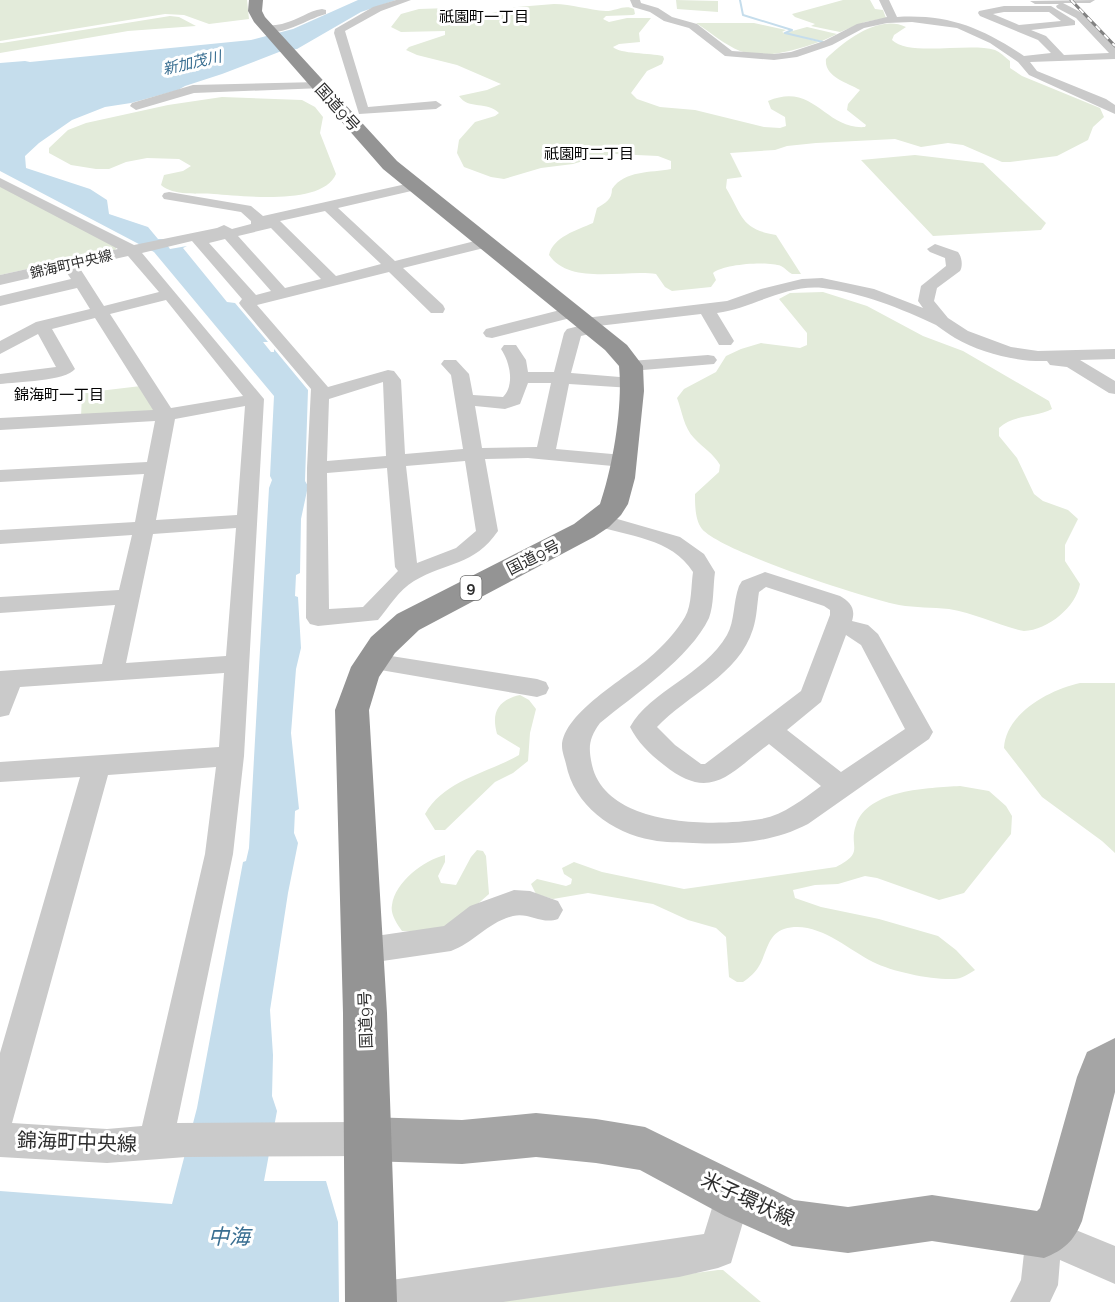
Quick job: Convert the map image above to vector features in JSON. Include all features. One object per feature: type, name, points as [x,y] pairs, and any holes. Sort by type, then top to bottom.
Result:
[{"type":"highway","name":"国道9号","points":[[256,0],[255,11],[276,38],[348,109],[390,165],[623,355],[631,375],[623,461],[613,506],[600,520],[408,622],[383,645],[363,675],[352,710],[362,951],[371,1302]]},
{"type":"main road","points":[[1044,1235],[1059,1221],[1098,1077],[1102,1066],[1115,1057]]},
{"type":"main road","name":"米子環状線","points":[[367,1139],[462,1142],[536,1135],[596,1141],[645,1149],[792,1223],[848,1230],[932,1218],[984,1224],[1044,1235]]},
{"type":"street","points":[[348,109],[340,29],[377,9],[406,0]]},
{"type":"street","points":[[635,0],[637,5],[654,10],[668,19],[693,26],[729,54],[774,57],[793,55],[828,43],[861,26],[893,19],[955,24],[981,34],[1022,60],[1033,73],[1115,109]]},
{"type":"street","points":[[884,0],[893,19]]},
{"type":"street","points":[[987,0],[1053,2],[1090,0]]},
{"type":"street","points":[[1053,2],[1080,16],[1114,55]]},
{"type":"street","points":[[912,20],[910,12],[935,9],[959,19],[955,24]]},
{"type":"street","points":[[1017,27],[1071,23],[1051,9],[1010,9],[982,13],[1042,38],[1059,55],[1054,58]]},
{"type":"street","points":[[1010,9],[1049,25]]},
{"type":"street","points":[[276,38],[289,26],[314,13],[322,12]]},
{"type":"street","points":[[1022,60],[1114,55]]},
{"type":"street","points":[[1054,58],[1065,64],[1108,67]]},
{"type":"street","points":[[136,106],[193,89],[348,109],[436,105]]},
{"type":"street","points":[[0,182],[137,249],[170,294],[255,399],[231,756],[219,854],[171,1142]]},
{"type":"street","points":[[252,301],[199,241],[268,221],[415,186]]},
{"type":"street","points":[[169,196],[246,209],[268,221],[332,281]]},
{"type":"street","points":[[328,206],[437,309]]},
{"type":"street","points":[[226,232],[282,294]]},
{"type":"street","name":"錦海町中央線","points":[[0,280],[167,242],[226,232]]},
{"type":"street","points":[[450,364],[460,374],[472,454],[488,531],[484,538],[452,559],[411,574],[400,581],[370,614],[318,618],[317,468],[320,388],[247,303],[487,243]]},
{"type":"street","points":[[935,249],[953,255],[955,262],[954,268],[929,286],[926,301],[942,322]]},
{"type":"street","points":[[70,265],[166,415],[112,672]]},
{"type":"street","points":[[0,302],[81,282]]},
{"type":"street","points":[[492,333],[583,321],[707,310],[730,306],[760,294],[788,287],[822,283],[856,288],[942,322],[962,335],[1012,356],[1071,362],[1115,389]]},
{"type":"street","points":[[0,349],[42,326],[170,294]]},
{"type":"street","points":[[707,310],[725,341]]},
{"type":"street","points":[[545,454],[573,333],[583,321]]},
{"type":"street","points":[[0,379],[66,369],[42,326]]},
{"type":"street","points":[[463,400],[509,402],[514,398],[519,387],[519,377],[515,354],[510,349]]},
{"type":"street","points":[[1004,351],[1038,356],[1115,354]]},
{"type":"street","points":[[519,377],[631,375],[708,360]]},
{"type":"street","points":[[321,394],[388,375],[392,380],[396,462],[406,567],[411,574]]},
{"type":"street","points":[[0,424],[166,415],[255,399]]},
{"type":"street","points":[[317,468],[472,454],[528,452],[623,461]]},
{"type":"street","points":[[0,476],[156,467]]},
{"type":"street","points":[[600,520],[676,542],[700,563],[704,579],[698,616],[685,634],[659,663],[591,716],[581,730],[575,745],[576,761],[582,779],[590,792],[606,807],[636,824],[652,829],[721,833],[761,830],[781,825],[920,732],[870,640],[860,631],[838,625]]},
{"type":"street","points":[[0,537],[246,521]]},
{"type":"street","points":[[773,579],[832,601],[842,610],[812,696],[769,730],[714,771],[705,774],[692,771],[647,736],[643,727],[647,720],[685,692],[704,674],[739,635],[745,618],[748,589],[753,582],[773,579]]},
{"type":"street","points":[[0,605],[129,597]]},
{"type":"street","points":[[372,661],[537,688]]},
{"type":"street","points":[[0,708],[5,680],[236,664]]},
{"type":"street","points":[[769,730],[841,787]]},
{"type":"street","points":[[0,772],[231,756]]},
{"type":"street","points":[[0,1112],[97,765]]},
{"type":"street","points":[[362,951],[451,938],[481,915],[514,903],[530,904],[548,910]]},
{"type":"street","name":"錦海町中央線","points":[[0,1140],[107,1146],[171,1142],[367,1139]]},
{"type":"street","points":[[371,1302],[679,1258],[718,1250],[733,1195]]},
{"type":"street","points":[[1029,1302],[1039,1285],[1044,1235],[1115,1265]]},
{"type":"green space","points":[[0,0],[247,0],[249,19],[209,24],[184,15],[165,14],[0,41]]},
{"type":"green space","points":[[676,0],[718,1],[718,12],[677,9]]},
{"type":"green space","points":[[843,0],[870,0],[875,9],[883,10],[886,18],[865,22],[840,32],[811,26],[815,24],[792,14]]},
{"type":"green space","points":[[554,4],[606,11],[624,7],[634,9],[635,14],[633,15],[606,16],[603,19],[609,22],[627,18],[651,18],[639,33],[640,42],[619,44],[613,47],[628,52],[663,56],[662,64],[647,71],[631,93],[637,99],[660,107],[695,110],[764,127],[780,128],[786,126],[785,117],[771,109],[768,101],[784,96],[797,97],[808,101],[839,121],[851,126],[865,127],[866,125],[847,110],[848,104],[860,90],[832,75],[826,65],[826,59],[863,31],[885,24],[896,24],[906,27],[894,35],[892,40],[900,45],[925,49],[970,47],[995,50],[1010,61],[1010,68],[1022,76],[1100,108],[1104,117],[1093,127],[1088,140],[1057,156],[1010,162],[1002,162],[963,145],[948,143],[921,147],[895,139],[816,143],[787,146],[775,150],[730,153],[742,177],[727,179],[726,188],[740,214],[749,225],[776,235],[801,274],[792,274],[775,264],[726,267],[713,273],[716,280],[711,287],[672,291],[665,287],[656,274],[584,273],[558,265],[549,255],[555,243],[566,235],[593,223],[597,208],[609,199],[612,189],[624,178],[638,173],[671,169],[671,161],[658,156],[615,154],[573,164],[541,168],[504,179],[491,177],[464,167],[457,153],[459,140],[475,122],[499,113],[489,107],[467,103],[459,96],[487,90],[501,84],[457,65],[406,50],[445,35],[445,31],[401,32],[391,27],[401,14],[419,9],[449,8],[483,15],[517,7]]},
{"type":"green space","points":[[170,16],[179,17],[196,26],[128,31],[0,53],[0,43]]},
{"type":"green space","points":[[696,23],[754,23],[786,30],[782,32],[785,33],[807,27],[837,34],[822,41],[793,35],[819,42],[780,53],[760,55],[734,48]]},
{"type":"green space","points":[[222,97],[302,100],[315,107],[323,117],[320,133],[336,174],[328,184],[315,191],[299,195],[261,197],[186,193],[172,191],[161,185],[164,175],[183,171],[191,166],[179,159],[147,158],[126,162],[109,169],[96,169],[71,165],[49,153],[49,148],[68,130],[86,123],[168,105]]},
{"type":"green space","points":[[915,155],[983,163],[1046,223],[1041,230],[933,236],[861,160]]},
{"type":"green space","points":[[0,185],[117,247],[115,250],[0,275]]},
{"type":"green space","points":[[823,292],[867,306],[923,336],[963,351],[1049,401],[1052,409],[1011,420],[999,428],[999,436],[1017,458],[1034,494],[1043,501],[1068,510],[1078,519],[1065,545],[1065,561],[1080,584],[1073,601],[1060,616],[1033,630],[1024,631],[959,611],[905,606],[882,601],[795,573],[736,550],[702,529],[695,508],[695,494],[719,472],[720,465],[691,434],[677,398],[684,389],[716,372],[726,356],[741,349],[761,343],[800,348],[807,345],[807,333],[779,299],[790,293]]},
{"type":"green space","points":[[141,386],[156,409],[151,413],[81,417],[82,393]]},
{"type":"green space","points":[[1080,683],[1115,683],[1115,853],[1042,797],[1004,748],[1012,724],[1031,705],[1055,691]]},
{"type":"green space","points":[[520,695],[529,700],[536,709],[530,733],[528,761],[513,773],[495,782],[445,830],[435,830],[425,814],[443,793],[467,778],[519,755],[520,748],[497,734],[495,719],[501,704]]},
{"type":"green space","points":[[960,786],[989,791],[1006,806],[1012,816],[1011,834],[964,893],[939,900],[865,876],[838,884],[815,885],[793,890],[795,898],[821,907],[879,919],[938,936],[956,950],[975,970],[959,978],[935,978],[891,969],[873,962],[831,937],[808,928],[796,927],[784,929],[774,935],[756,971],[743,982],[737,982],[729,977],[726,937],[716,928],[688,920],[653,904],[588,893],[553,899],[536,894],[531,884],[537,879],[566,886],[571,884],[572,879],[564,874],[562,868],[574,862],[602,872],[684,889],[836,867],[851,857],[856,825],[863,813],[873,804],[901,793]]},
{"type":"green space","points":[[477,850],[483,851],[486,856],[489,894],[455,924],[425,932],[402,931],[394,919],[392,908],[394,896],[405,880],[428,862],[445,855],[445,862],[438,876],[441,883],[456,885]]},
{"type":"green space","points":[[723,1270],[761,1302],[480,1302]]},
{"type":"water","points":[[358,0],[396,0],[361,12],[297,49],[279,52],[178,90],[131,103],[105,107],[72,120],[39,143],[25,156],[26,168],[90,189],[107,200],[109,214],[148,227],[158,239],[163,239],[170,249],[187,246],[183,248],[227,302],[235,303],[268,342],[263,342],[271,352],[274,352],[274,349],[308,390],[305,481],[308,486],[301,519],[300,573],[296,575],[295,596],[298,597],[301,648],[296,669],[291,733],[299,809],[295,811],[294,833],[298,843],[270,1010],[273,1055],[272,1096],[277,1111],[264,1181],[326,1181],[338,1222],[339,1302],[0,1302],[0,1191],[172,1204],[197,1108],[243,862],[246,861],[249,848],[269,488],[272,480],[270,476],[274,396],[154,252],[0,171],[0,63],[251,40],[293,29]]},
{"type":"waterway","points":[[740,0],[743,15],[792,30],[785,33],[823,42]]},
{"type":"railway","points":[[1071,0],[1115,46]]},
{"type":"district","name":"祇園町一丁目","points":[[484,17]]},
{"type":"district","name":"祇園町二丁目","points":[[589,154]]},
{"type":"district","name":"錦海町一丁目","points":[[59,395]]},
{"type":"water label","name":"新加茂川","points":[[192,63]]},
{"type":"water label","name":"中海","points":[[229,1237]]}]
